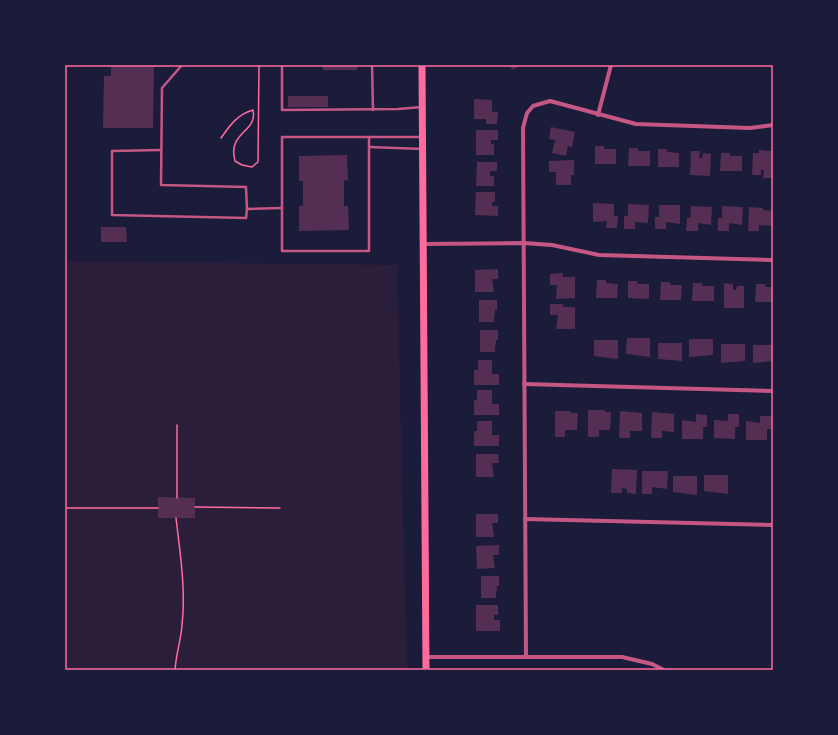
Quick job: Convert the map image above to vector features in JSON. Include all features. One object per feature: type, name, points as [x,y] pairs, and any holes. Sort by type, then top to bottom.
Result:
[{"type":"main road","points":[[422,65],[426,670]]},
{"type":"street","points":[[598,114],[611,65]]},
{"type":"street","points":[[526,657],[524,128],[527,112],[533,106],[550,101],[627,123],[646,125],[750,128],[773,125]]},
{"type":"street","points":[[423,244],[524,243],[552,245],[599,255],[773,260]]},
{"type":"street","points":[[524,384],[773,391]]},
{"type":"street","points":[[525,518],[773,525]]},
{"type":"street","points":[[426,657],[622,657],[640,660],[663,669]]},
{"type":"lane","points":[[161,150],[112,151],[112,215],[246,218],[246,187],[160,185],[161,150],[162,88],[182,65]]},
{"type":"lane","points":[[282,65],[282,110],[373,110],[422,107]]},
{"type":"lane","points":[[372,65],[373,110]]},
{"type":"lane","points":[[369,137],[369,251],[282,251],[282,137],[369,137],[423,137]]},
{"type":"lane","points":[[369,147],[423,149]]},
{"type":"lane","points":[[247,209],[282,208]]},
{"type":"path","points":[[221,138],[229,126],[243,113],[253,110],[255,116],[250,125],[234,144],[233,152],[235,161],[242,165],[252,167],[258,162],[258,65]]},
{"type":"path","points":[[176,426],[177,498]]},
{"type":"path","points":[[195,507],[280,508]]},
{"type":"path","points":[[65,508],[158,508]]},
{"type":"path","points":[[175,670],[176,654],[182,626],[184,589],[176,518]]},
{"type":"shaded area","points":[[65,261],[397,265],[407,670],[65,670]]},
{"type":"building","points":[[111,65],[163,65],[163,67],[154,67],[153,128],[103,128],[104,76],[111,76]]},
{"type":"building","points":[[323,65],[357,65],[357,70],[323,70]]},
{"type":"building","points":[[510,65],[523,65],[512,70]]},
{"type":"building","points":[[288,96],[328,96],[328,107],[288,107]]},
{"type":"building","points":[[474,99],[492,100],[492,112],[498,112],[497,124],[486,124],[486,119],[474,119]]},
{"type":"building","points":[[551,127],[575,132],[572,147],[568,146],[566,156],[552,153],[555,140],[549,139]]},
{"type":"building","points":[[476,130],[498,130],[498,140],[491,140],[491,144],[494,144],[494,155],[476,155]]},
{"type":"building","points":[[595,146],[604,146],[604,149],[616,149],[616,164],[595,164]]},
{"type":"building","points":[[629,148],[638,148],[638,151],[650,151],[650,166],[628,166]]},
{"type":"building","points":[[658,149],[667,149],[667,152],[679,153],[679,167],[658,167]]},
{"type":"building","points":[[759,150],[773,151],[773,178],[763,178],[764,170],[761,170],[761,175],[752,175],[753,153],[759,153]]},
{"type":"building","points":[[691,151],[700,151],[699,158],[702,158],[703,153],[711,154],[710,176],[690,175]]},
{"type":"building","points":[[721,153],[730,153],[730,156],[742,156],[742,171],[720,171]]},
{"type":"building","points":[[347,155],[348,181],[344,180],[344,206],[348,206],[349,230],[299,231],[299,206],[303,206],[303,181],[299,181],[299,156]]},
{"type":"building","points":[[574,160],[574,175],[571,175],[571,185],[556,185],[556,172],[549,172],[549,161]]},
{"type":"building","points":[[477,162],[497,162],[497,171],[490,171],[490,176],[494,176],[494,186],[476,186]]},
{"type":"building","points":[[476,192],[495,192],[495,202],[492,202],[492,206],[498,206],[498,216],[475,215]]},
{"type":"building","points":[[593,203],[614,204],[614,216],[618,216],[617,228],[606,228],[607,221],[593,222]]},
{"type":"building","points":[[628,204],[649,205],[648,223],[635,222],[635,229],[624,229],[624,216],[628,216]]},
{"type":"building","points":[[659,205],[680,205],[680,224],[666,222],[666,229],[655,229],[655,217],[659,217]]},
{"type":"building","points":[[691,206],[712,207],[711,225],[698,223],[698,231],[686,231],[687,218],[690,218]]},
{"type":"building","points":[[722,206],[743,207],[742,225],[729,223],[729,231],[718,231],[718,218],[722,218]]},
{"type":"building","points":[[749,207],[763,208],[763,210],[773,211],[772,226],[759,225],[759,231],[748,231]]},
{"type":"building","points":[[101,227],[126,227],[127,242],[101,242]]},
{"type":"building","points":[[498,269],[498,279],[492,279],[494,292],[475,292],[475,270]]},
{"type":"building","points":[[563,273],[563,277],[575,277],[575,298],[556,299],[557,285],[550,285],[550,274]]},
{"type":"building","points":[[597,280],[606,280],[606,283],[618,284],[617,298],[596,298]]},
{"type":"building","points":[[628,281],[637,281],[637,284],[649,284],[649,299],[628,298]]},
{"type":"building","points":[[661,282],[670,282],[670,285],[682,285],[681,300],[660,300]]},
{"type":"building","points":[[693,283],[702,283],[702,286],[714,286],[714,301],[692,301]]},
{"type":"building","points":[[724,283],[733,284],[733,290],[736,290],[737,286],[744,286],[744,308],[724,308]]},
{"type":"building","points":[[756,284],[765,284],[765,287],[773,287],[773,302],[755,302]]},
{"type":"building","points":[[479,300],[497,300],[497,310],[495,309],[494,322],[479,322]]},
{"type":"building","points":[[550,304],[563,304],[563,307],[575,307],[575,329],[556,329],[558,315],[550,315]]},
{"type":"building","points":[[480,330],[498,330],[498,340],[496,340],[495,352],[480,352]]},
{"type":"building","points":[[627,338],[650,338],[650,357],[626,354]]},
{"type":"building","points":[[689,339],[713,339],[713,355],[689,357]]},
{"type":"building","points":[[594,340],[618,340],[618,359],[594,356]]},
{"type":"building","points":[[658,343],[682,343],[682,361],[658,359]]},
{"type":"building","points":[[721,344],[745,344],[745,361],[721,363]]},
{"type":"building","points":[[753,345],[773,345],[773,361],[753,363]]},
{"type":"building","points":[[478,360],[492,360],[492,374],[499,374],[499,385],[474,385],[474,370],[478,370]]},
{"type":"building","points":[[477,390],[492,390],[492,404],[499,404],[499,415],[474,415],[474,400],[477,400]]},
{"type":"building","points":[[588,410],[605,410],[605,412],[611,412],[610,430],[599,430],[599,437],[588,437]]},
{"type":"building","points":[[555,411],[571,411],[571,413],[578,413],[577,430],[565,430],[565,437],[555,437]]},
{"type":"building","points":[[620,411],[642,413],[642,431],[630,431],[630,438],[619,438]]},
{"type":"building","points":[[652,412],[674,414],[674,432],[662,431],[662,438],[651,438]]},
{"type":"building","points":[[696,414],[707,415],[707,427],[703,427],[703,439],[682,439],[682,420],[696,422]]},
{"type":"building","points":[[728,414],[739,414],[739,427],[735,427],[735,439],[714,438],[714,420],[728,421]]},
{"type":"building","points":[[760,416],[771,416],[771,429],[767,429],[767,440],[746,440],[746,421],[760,423]]},
{"type":"building","points":[[477,421],[492,421],[492,435],[499,435],[499,446],[474,446],[474,431],[477,431]]},
{"type":"building","points":[[476,454],[498,454],[499,463],[492,463],[494,477],[476,477]]},
{"type":"building","points":[[612,469],[637,470],[636,494],[627,493],[627,489],[622,488],[622,493],[611,493]]},
{"type":"building","points":[[642,471],[668,471],[667,489],[652,487],[652,494],[642,494]]},
{"type":"building","points":[[704,475],[728,475],[728,494],[704,491]]},
{"type":"building","points":[[673,476],[697,476],[697,495],[673,492]]},
{"type":"building","points":[[158,497],[195,498],[195,518],[158,518]]},
{"type":"building","points":[[476,514],[498,514],[498,523],[492,523],[494,537],[476,537]]},
{"type":"building","points":[[499,545],[499,555],[493,555],[495,568],[477,569],[476,546]]},
{"type":"building","points":[[481,576],[499,576],[499,586],[497,586],[496,598],[481,598]]},
{"type":"building","points":[[476,605],[498,605],[498,615],[494,615],[494,620],[500,620],[500,631],[476,631]]}]
